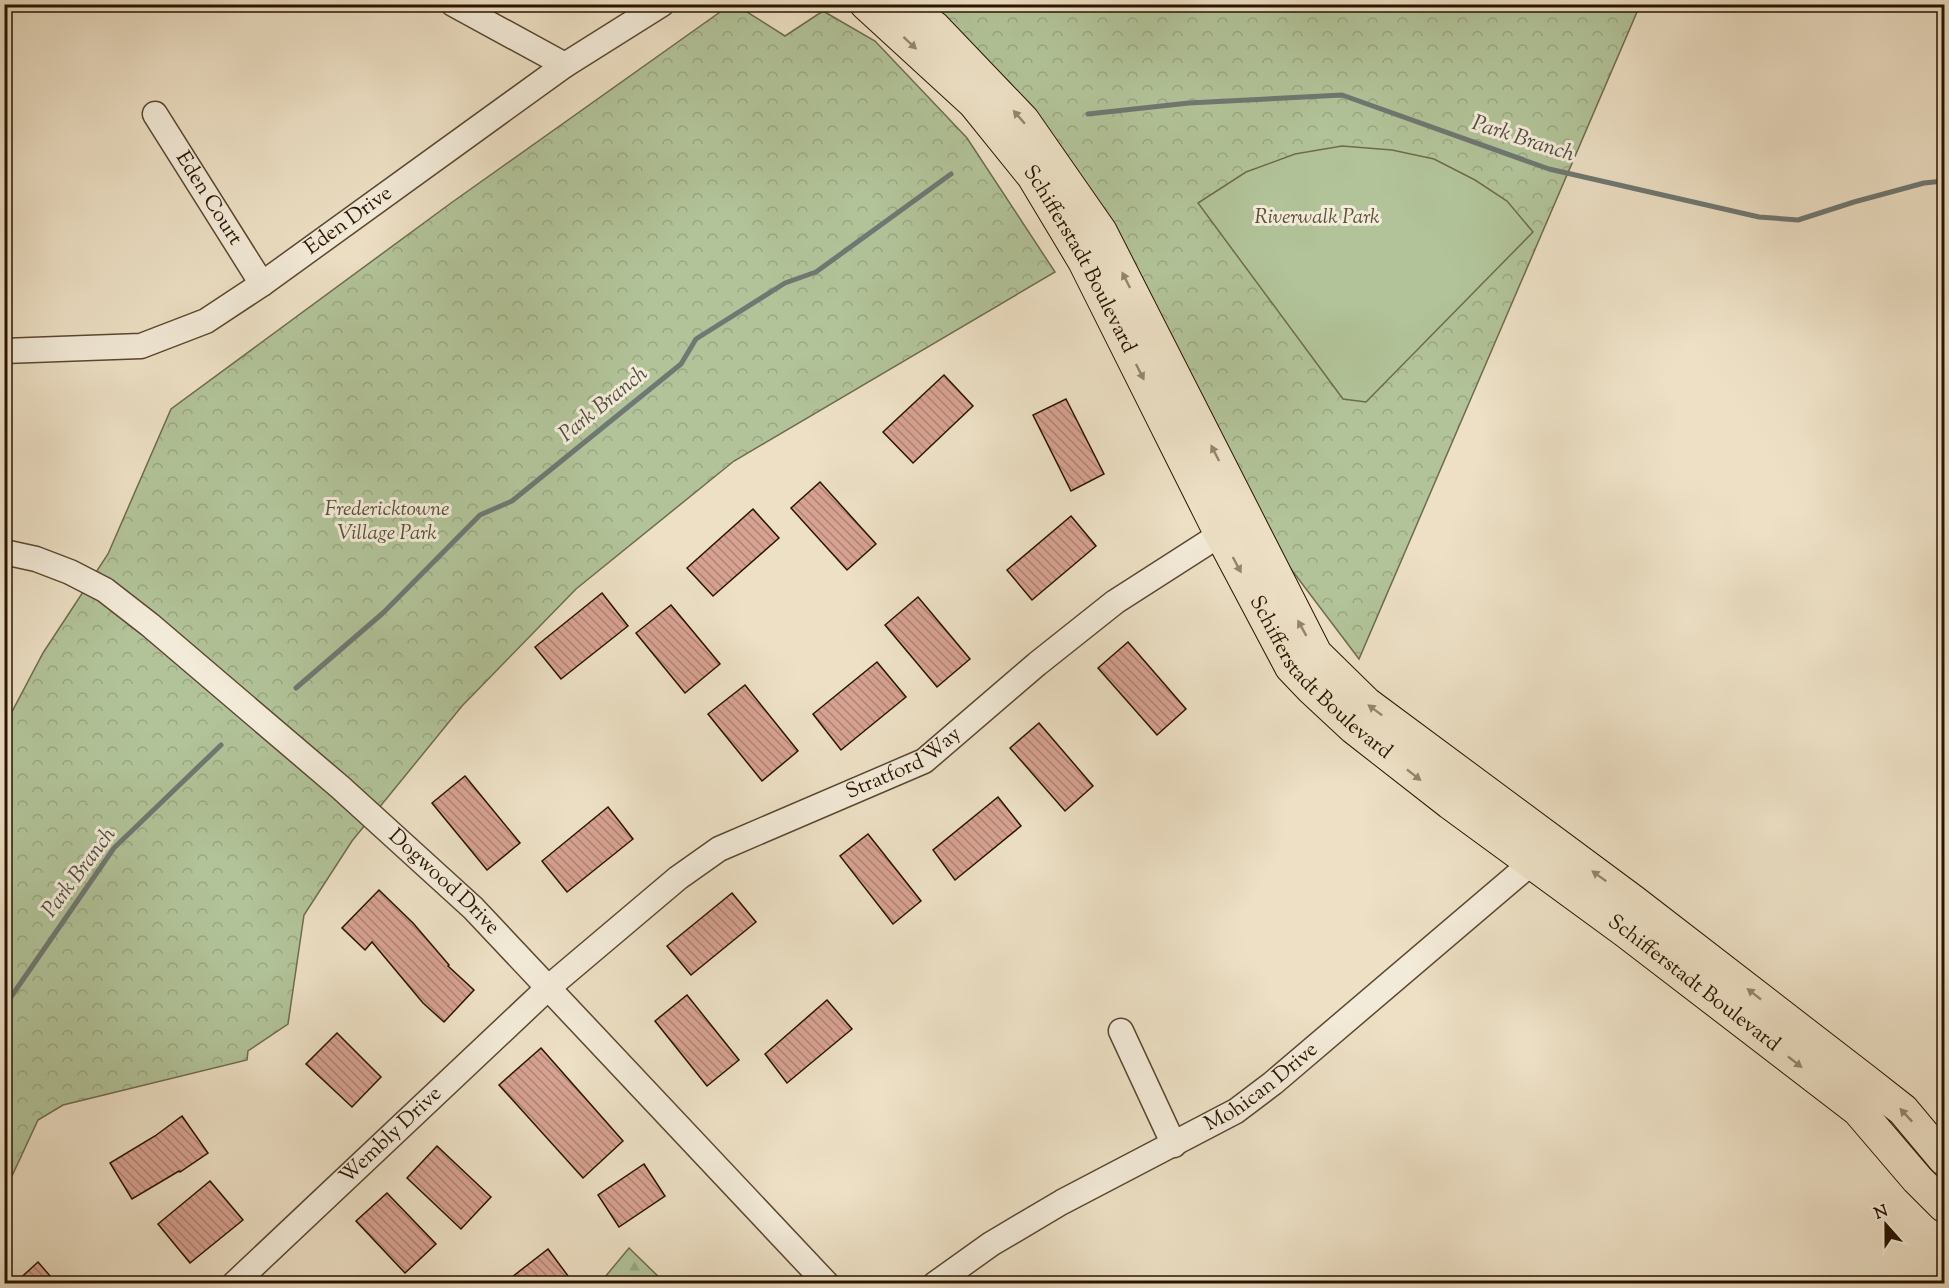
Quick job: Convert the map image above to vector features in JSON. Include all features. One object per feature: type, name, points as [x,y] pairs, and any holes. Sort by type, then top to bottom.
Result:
[{"type":"main road","name":"Schifferstadt Boulevard","points":[[866,4],[974,103],[1033,176],[1084,261],[1221,535],[1291,667],[1354,728],[1450,803],[1642,908],[1903,1110],[1944,1159]]},
{"type":"main road","name":"Schifferstadt Boulevard","points":[[904,4],[935,28],[1023,120],[1101,232],[1316,654],[1366,703],[1543,853],[1625,931],[1858,1110],[1917,1179],[1944,1206]]},
{"type":"street","points":[[453,4],[565,65]]},
{"type":"street","name":"Eden Drive","points":[[4,351],[141,346],[206,321],[262,284],[565,65],[662,4]]},
{"type":"street","name":"Eden Court","points":[[155,114],[262,284]]},
{"type":"street","name":"Stratford Way","points":[[549,987],[678,878],[719,849],[924,761],[1037,664],[1115,602],[1247,516]]},
{"type":"street","name":"Dogwood Drive","points":[[4,552],[36,559],[70,572],[105,590],[150,625],[347,793],[473,908],[827,1284]]},
{"type":"street","name":"Mohican Drive","points":[[935,1284],[991,1244],[1062,1202],[1236,1111],[1273,1083],[1543,853]]},
{"type":"street","name":"Wembly Drive","points":[[234,1284],[549,987]]},
{"type":"street","points":[[1121,1031],[1174,1145]]},
{"type":"green space","name":"Fredericktowne Village Park","points":[[730,5],[736,5],[785,36],[823,11],[875,41],[967,138],[1055,272],[734,461],[576,589],[462,706],[352,841],[304,915],[288,1024],[248,1051],[247,1060],[63,1105],[38,1120],[5,1191],[5,725],[43,653],[108,554],[171,409],[451,203]]},
{"type":"green space","name":"Riverwalk Park","points":[[927,5],[1640,5],[1359,659],[1207,458],[1057,145],[1010,83]]},
{"type":"green space","points":[[1342,146],[1392,150],[1434,159],[1475,180],[1507,201],[1533,232],[1366,402],[1343,399],[1198,203],[1246,172],[1295,154]]},
{"type":"green space","points":[[629,1248],[665,1283],[600,1283]]},
{"type":"building","points":[[944,375],[973,406],[913,463],[883,432]]},
{"type":"building","points":[[1066,399],[1104,474],[1071,491],[1033,415]]},
{"type":"building","points":[[820,482],[876,544],[847,570],[791,508]]},
{"type":"building","points":[[753,509],[779,538],[713,596],[687,568]]},
{"type":"building","points":[[1071,516],[1096,546],[1032,600],[1007,570]]},
{"type":"building","points":[[602,593],[628,626],[561,679],[535,647]]},
{"type":"building","points":[[918,597],[970,659],[937,687],[885,625]]},
{"type":"building","points":[[671,605],[720,664],[685,693],[636,633]]},
{"type":"building","points":[[1128,642],[1186,709],[1157,735],[1098,668]]},
{"type":"building","points":[[877,662],[906,697],[841,750],[813,714]]},
{"type":"building","points":[[745,685],[798,751],[762,781],[708,714]]},
{"type":"building","points":[[1039,723],[1093,786],[1065,811],[1010,748]]},
{"type":"building","points":[[465,776],[520,843],[487,870],[432,803]]},
{"type":"building","points":[[998,797],[1021,826],[955,880],[933,850]]},
{"type":"building","points":[[608,807],[633,839],[567,892],[542,861]]},
{"type":"building","points":[[868,834],[921,901],[893,924],[840,856]]},
{"type":"building","points":[[379,890],[413,923],[448,966],[474,990],[444,1022],[423,1003],[372,942],[365,950],[342,928]]},
{"type":"building","points":[[732,893],[756,922],[691,975],[667,946]]},
{"type":"building","points":[[687,995],[739,1060],[707,1086],[655,1021]]},
{"type":"building","points":[[827,1000],[852,1029],[787,1083],[765,1054]]},
{"type":"building","points":[[337,1033],[381,1077],[352,1107],[306,1064]]},
{"type":"building","points":[[541,1048],[623,1141],[583,1178],[499,1085]]},
{"type":"building","points":[[182,1116],[208,1153],[132,1199],[110,1163],[155,1136]]},
{"type":"building","points":[[437,1146],[491,1197],[461,1229],[407,1178]]},
{"type":"building","points":[[644,1164],[665,1196],[619,1227],[598,1195]]},
{"type":"building","points":[[210,1181],[243,1220],[190,1263],[158,1224]]},
{"type":"building","points":[[387,1193],[436,1244],[405,1273],[356,1221]]},
{"type":"building","points":[[548,1249],[574,1284],[503,1284]]},
{"type":"building","points":[[38,1262],[57,1284],[14,1284]]},
{"type":"waterway","name":"Park Branch","points":[[1088,114],[1189,103],[1342,95],[1549,169],[1759,217],[1798,220],[1924,183],[1944,181]]},
{"type":"waterway","name":"Park Branch","points":[[296,688],[383,613],[480,515],[512,501],[681,364],[696,339],[785,283],[816,272],[951,174]]},
{"type":"waterway","name":"Park Branch","points":[[4,1007],[114,848],[221,745]]}]
